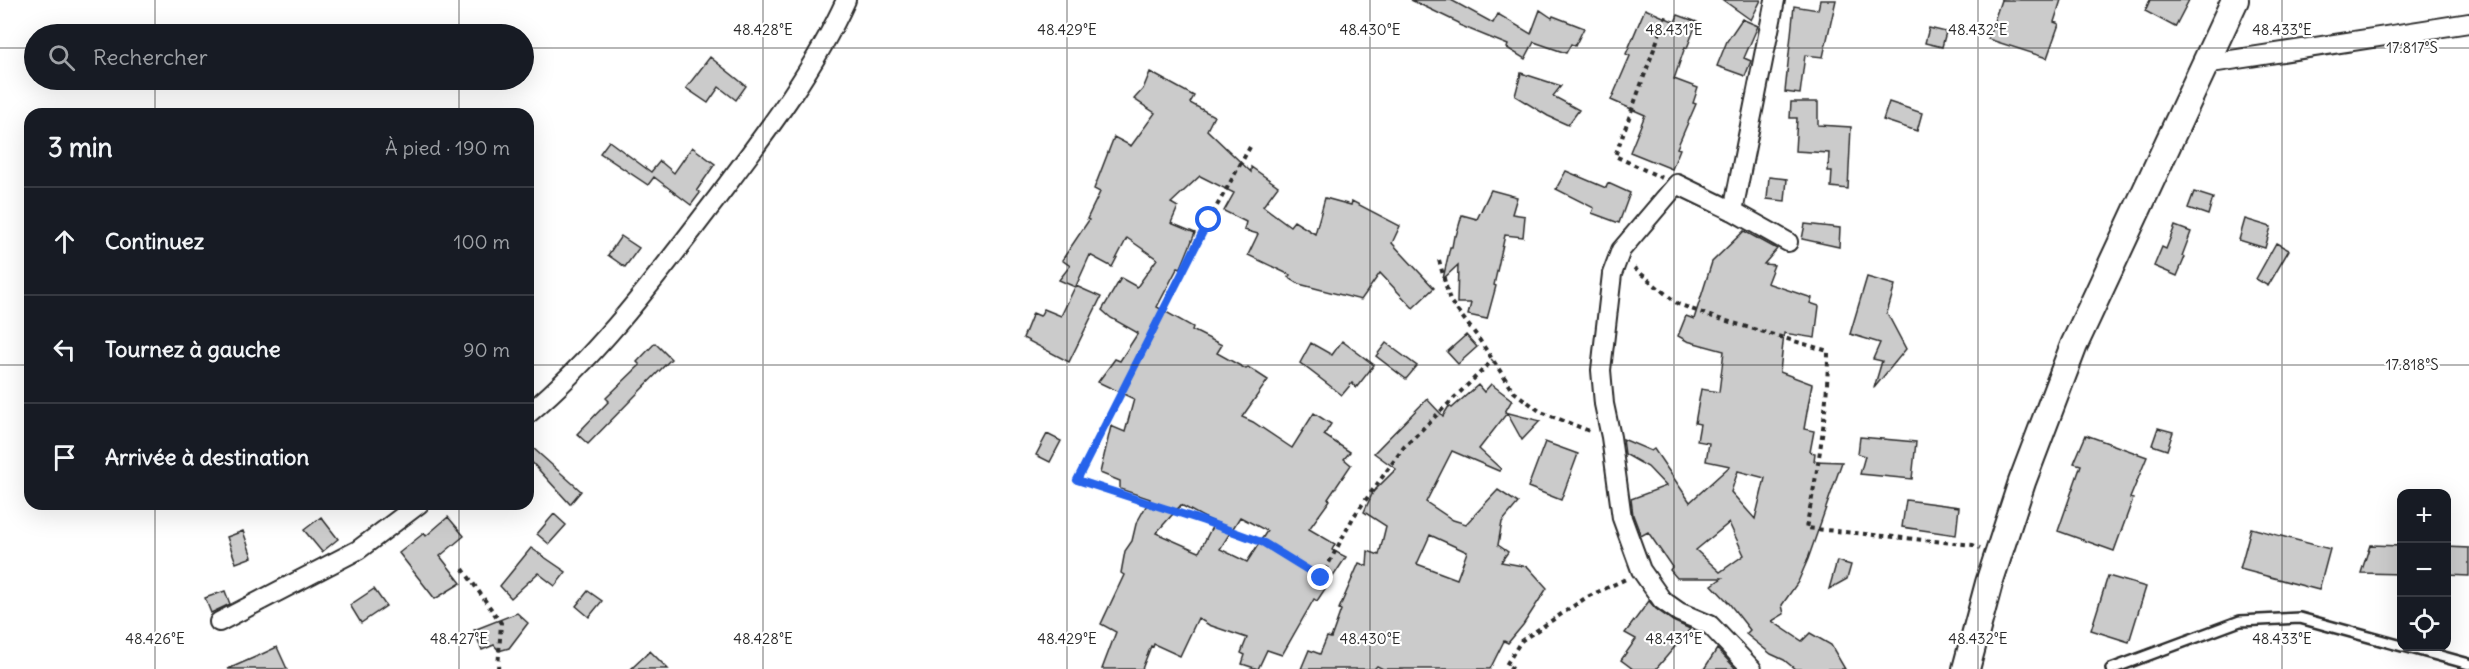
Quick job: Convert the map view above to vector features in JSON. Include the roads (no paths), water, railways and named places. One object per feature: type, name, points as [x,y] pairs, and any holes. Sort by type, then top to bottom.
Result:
[{"type":"main road","points":[[1969,668],[1998,554],[2022,482],[2074,345],[2235,0]]},
{"type":"street","points":[[534,409],[548,397],[643,295],[774,123],[833,28],[846,0]]},
{"type":"street","points":[[1733,211],[1775,0]]},
{"type":"street","points":[[2205,64],[2469,23]]},
{"type":"street","points":[[1752,669],[1710,626],[1679,612],[1662,600],[1641,570],[1622,518],[1604,404],[1601,370],[1612,274],[1621,250],[1677,184],[1733,211],[1788,242]]},
{"type":"street","points":[[219,622],[358,550],[410,510]]},
{"type":"lane","points":[[2111,669],[2240,621],[2300,618],[2397,644]]},
{"type":"lane","points":[[2421,651],[2469,664]]}]
